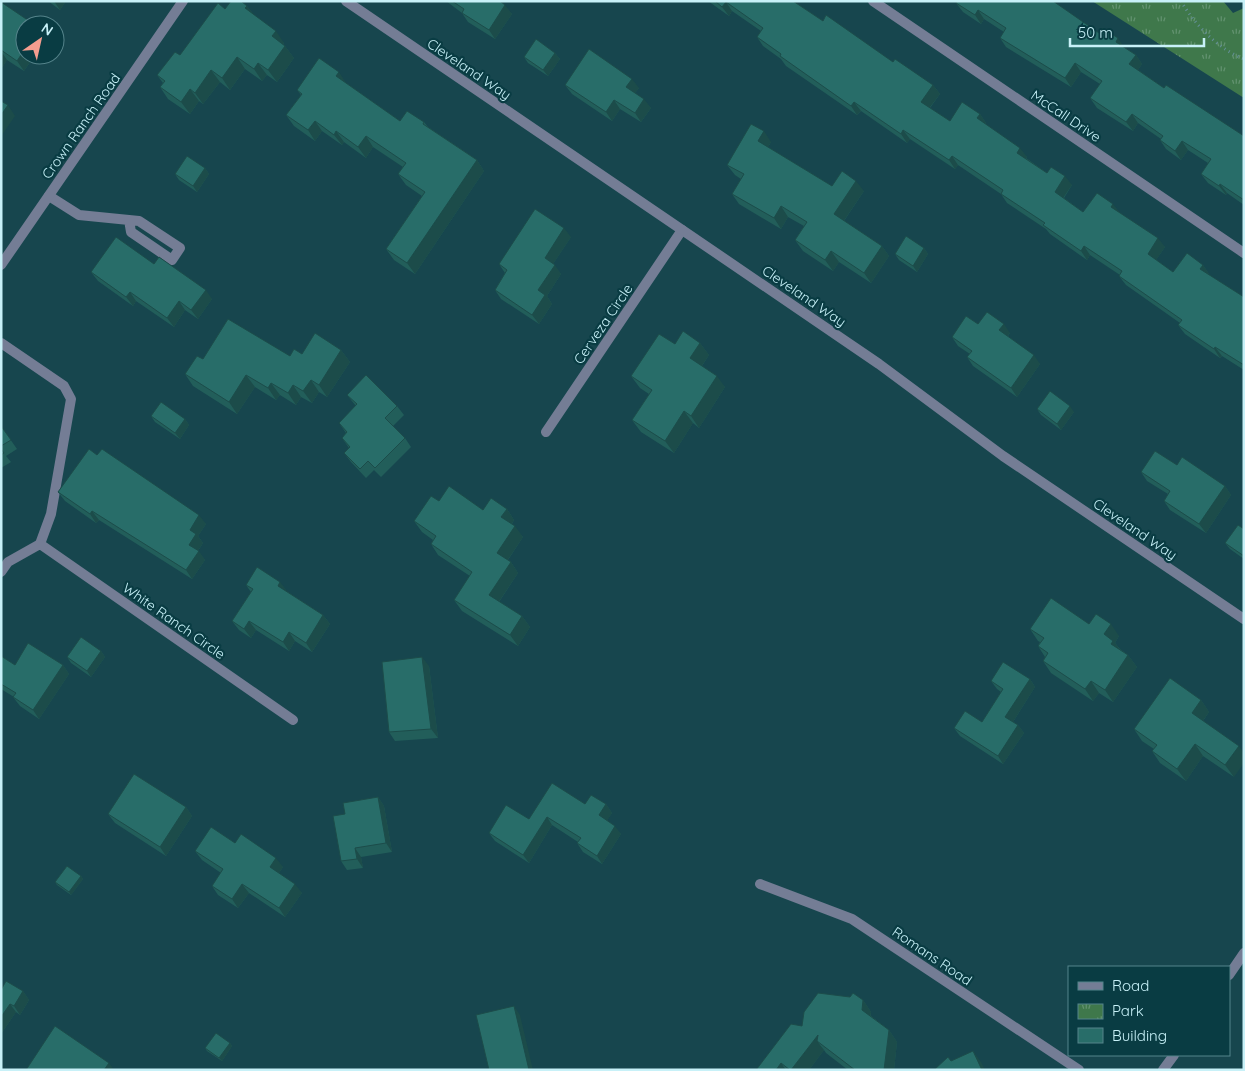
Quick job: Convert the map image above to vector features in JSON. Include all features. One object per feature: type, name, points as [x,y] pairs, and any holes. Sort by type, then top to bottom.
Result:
[{"type":"street","name":"Crown Ranch Road","points":[[1,265],[183,1]]},
{"type":"street","name":"Cleveland Way","points":[[346,1],[879,364],[1003,456],[1244,619]]},
{"type":"street","name":"McCall Drive","points":[[873,1],[1244,253]]},
{"type":"street","points":[[49,196],[79,215],[130,220],[139,221],[180,248],[172,260],[131,232],[130,220]]},
{"type":"street","name":"Cerveza Circle","points":[[546,432],[682,230]]},
{"type":"street","points":[[1,343],[64,386],[71,399],[51,514],[40,544],[8,562],[1,572]]},
{"type":"street","name":"White Ranch Circle","points":[[40,544],[293,720]]},
{"type":"street","name":"Romans Road","points":[[760,884],[852,919],[1079,1070]]},
{"type":"street","points":[[1230,974],[1244,953]]},
{"type":"street","points":[[1163,1070],[1173,1056]]},
{"type":"path","points":[[1180,1],[1198,26],[1216,42],[1244,59]]},
{"type":"green space","points":[[1092,1],[1223,1],[1233,13],[1244,8],[1244,98]]},
{"type":"building","points":[[231,1],[241,1],[247,6],[245,8],[276,31],[272,36],[285,46],[268,70],[258,63],[254,69],[237,57],[222,78],[211,70],[195,93],[190,89],[181,102],[160,87],[165,81],[157,75],[175,52],[180,55],[218,3],[225,9]]},
{"type":"building","points":[[452,1],[500,1],[505,5],[489,30],[462,13],[464,9]]},
{"type":"building","points":[[715,1],[793,1],[823,21],[826,15],[893,62],[895,59],[933,85],[921,102],[950,121],[962,102],[980,114],[977,118],[1020,148],[1017,153],[1047,173],[1051,167],[1065,176],[1055,192],[1083,212],[1097,193],[1113,204],[1111,207],[1158,238],[1148,254],[1173,272],[1187,253],[1203,265],[1200,269],[1244,297],[1244,365],[1215,347],[1214,349],[1178,325],[1182,320],[1119,276],[1122,271],[1084,246],[1081,251],[1043,225],[1045,223],[1001,194],[1003,190],[952,156],[949,160],[903,130],[901,134],[854,102],[851,106],[780,56],[781,54],[757,37],[763,28],[726,2],[722,7]]},
{"type":"building","points":[[957,1],[1053,1],[1099,33],[1102,28],[1118,38],[1116,42],[1136,55],[1129,64],[1164,88],[1166,85],[1244,136],[1244,200],[1201,174],[1211,159],[1182,141],[1175,151],[1160,140],[1163,136],[1132,114],[1126,122],[1090,98],[1102,81],[1075,63],[1065,78],[1000,38],[1006,28],[978,10],[975,15],[956,3]]},
{"type":"building","points":[[1,2],[20,15],[15,15],[15,60],[1,50]]},
{"type":"building","points":[[536,39],[555,53],[543,70],[524,57]]},
{"type":"building","points":[[589,49],[632,79],[626,87],[644,99],[635,113],[614,100],[606,112],[565,85]]},
{"type":"building","points":[[319,58],[339,72],[336,76],[400,121],[407,111],[477,160],[407,263],[386,249],[425,192],[398,174],[406,163],[366,136],[358,147],[336,131],[334,135],[315,121],[308,130],[286,115],[302,94],[297,90]]},
{"type":"building","points":[[1,101],[8,105],[1,115]]},
{"type":"building","points":[[751,124],[764,131],[758,141],[832,186],[842,171],[856,181],[834,214],[882,246],[864,273],[831,251],[825,260],[795,240],[807,222],[781,206],[774,218],[732,194],[744,174],[727,165]]},
{"type":"building","points":[[187,156],[205,168],[193,186],[175,174]]},
{"type":"building","points":[[535,209],[564,228],[545,258],[555,265],[538,290],[545,295],[532,315],[495,290],[507,270],[499,264]]},
{"type":"building","points":[[906,236],[924,248],[913,266],[895,254]]},
{"type":"building","points":[[116,237],[154,264],[159,257],[206,290],[191,310],[179,301],[167,318],[130,292],[126,297],[91,272]]},
{"type":"building","points":[[987,312],[1004,324],[999,330],[1034,355],[1011,388],[967,357],[972,351],[952,337],[966,316],[978,324]]},
{"type":"building","points":[[228,319],[290,356],[294,349],[302,354],[315,333],[341,350],[319,385],[311,380],[303,391],[293,385],[288,393],[271,383],[268,388],[246,375],[229,402],[185,374],[197,356],[203,359]]},
{"type":"building","points":[[683,331],[700,343],[690,358],[717,376],[691,416],[684,411],[665,441],[632,420],[652,390],[631,376],[659,334],[675,344]]},
{"type":"building","points":[[366,375],[397,406],[385,418],[405,438],[375,468],[368,461],[360,469],[344,453],[350,447],[342,438],[347,432],[339,423],[357,404],[347,395]]},
{"type":"building","points":[[1050,391],[1070,406],[1057,424],[1037,409]]},
{"type":"building","points":[[161,402],[185,419],[175,433],[151,416]]},
{"type":"building","points":[[1,426],[11,440],[1,446]]},
{"type":"building","points":[[89,449],[97,455],[102,449],[199,515],[190,530],[196,534],[189,545],[199,551],[186,570],[92,511],[90,514],[58,492]]},
{"type":"building","points":[[1155,451],[1177,465],[1182,457],[1225,486],[1199,524],[1164,501],[1170,491],[1141,472]]},
{"type":"building","points":[[449,486],[483,510],[491,498],[507,509],[501,517],[515,526],[497,553],[511,562],[489,595],[522,616],[510,635],[454,600],[472,572],[431,544],[436,536],[414,521],[431,496],[439,501]]},
{"type":"building","points":[[1238,525],[1244,529],[1244,556],[1225,543]]},
{"type":"building","points":[[257,567],[280,582],[278,586],[323,615],[306,643],[289,632],[283,642],[249,621],[244,629],[232,621],[253,589],[246,585]]},
{"type":"building","points":[[1051,598],[1089,624],[1096,614],[1111,624],[1104,634],[1113,641],[1111,644],[1128,655],[1105,690],[1091,681],[1085,689],[1043,661],[1048,653],[1038,646],[1044,638],[1030,629]]},
{"type":"building","points":[[81,637],[101,651],[87,671],[67,657]]},
{"type":"building","points":[[28,643],[63,665],[33,710],[13,697],[16,693],[1,684],[1,656],[15,665]]},
{"type":"building","points":[[422,657],[431,729],[389,732],[382,662]]},
{"type":"building","points":[[1003,662],[1030,679],[1005,717],[1018,725],[998,756],[954,728],[965,711],[982,722],[1003,689],[991,681]]},
{"type":"building","points":[[1170,678],[1201,700],[1192,713],[1239,746],[1225,765],[1195,744],[1177,769],[1152,751],[1157,745],[1134,729]]},
{"type":"building","points":[[134,774],[186,807],[160,847],[108,814]]},
{"type":"building","points":[[552,783],[585,804],[591,795],[606,804],[599,815],[615,826],[597,856],[577,843],[581,838],[547,817],[523,855],[489,833],[506,805],[529,819]]},
{"type":"building","points":[[378,797],[386,843],[355,848],[357,859],[341,861],[333,816],[345,814],[343,803]]},
{"type":"building","points":[[211,827],[235,843],[241,834],[276,858],[270,867],[295,884],[279,908],[242,884],[232,899],[212,886],[223,869],[195,851]]},
{"type":"building","points":[[67,866],[81,876],[69,892],[55,882]]},
{"type":"building","points":[[6,981],[23,991],[14,1006],[10,1004],[1,1017],[1,990]]},
{"type":"building","points":[[818,993],[850,997],[853,993],[863,1000],[862,1010],[889,1030],[884,1070],[855,1070],[817,1041],[818,1035],[791,1070],[781,1063],[776,1070],[756,1070],[791,1024],[802,1026],[804,1012]]},
{"type":"building","points":[[514,1006],[529,1070],[489,1070],[476,1015]]},
{"type":"building","points":[[55,1026],[109,1063],[104,1070],[26,1070]]},
{"type":"building","points":[[216,1033],[230,1043],[219,1058],[205,1048]]},
{"type":"building","points":[[973,1051],[982,1070],[934,1070],[948,1057],[951,1061]]}]
